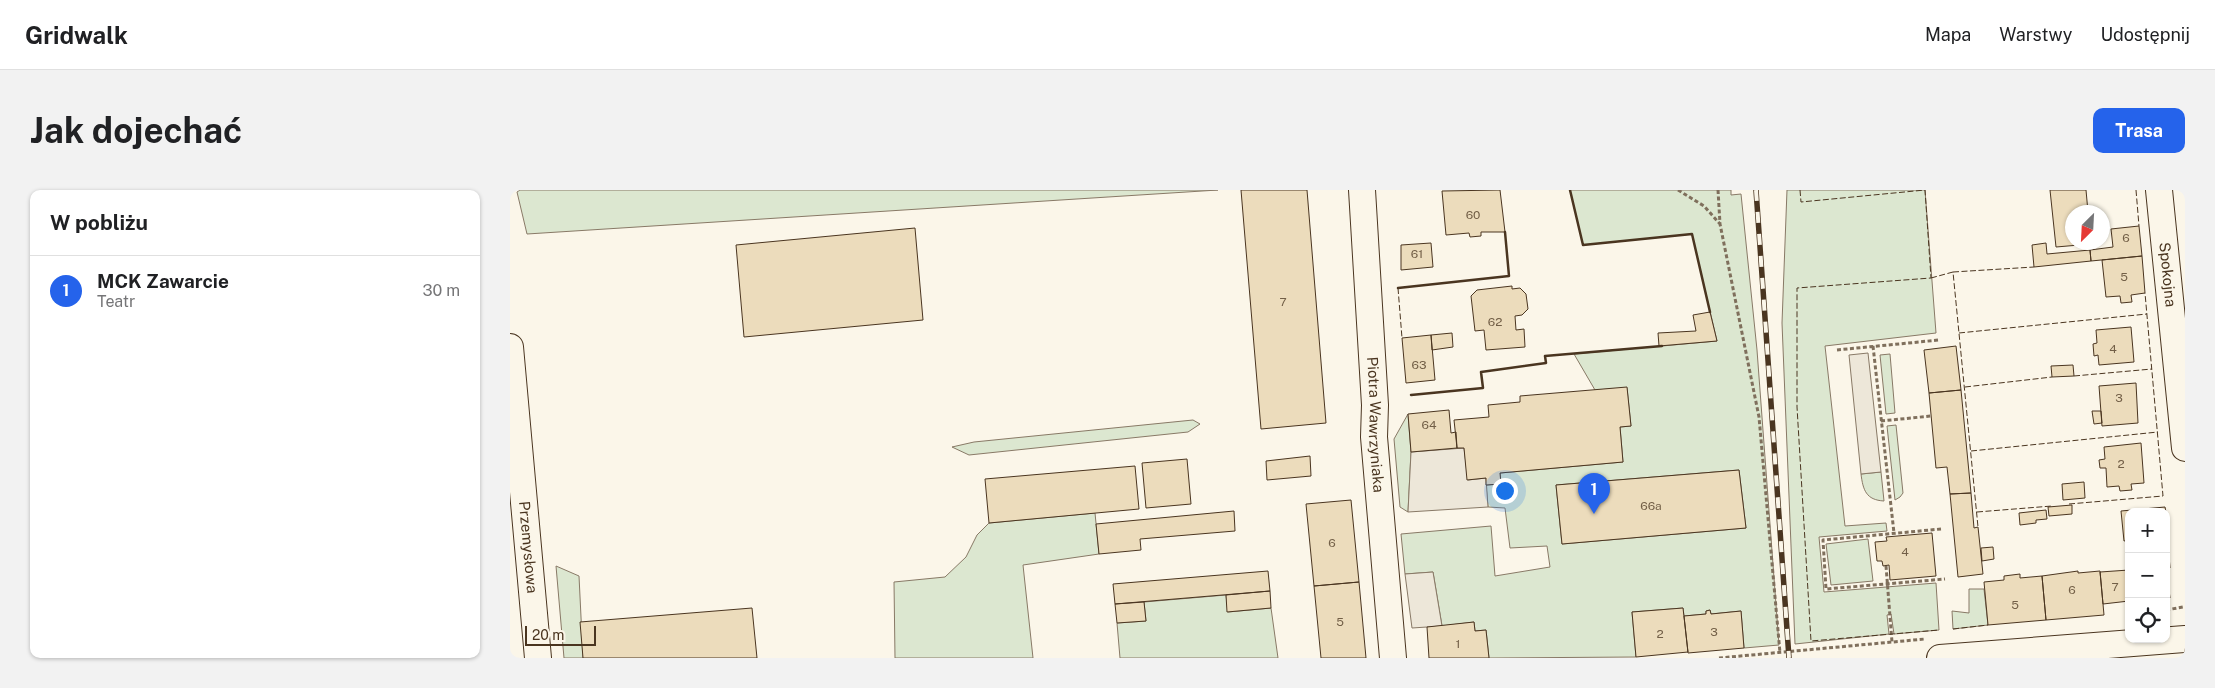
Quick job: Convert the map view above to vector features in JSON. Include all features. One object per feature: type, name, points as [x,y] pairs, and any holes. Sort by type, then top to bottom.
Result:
[{"type":"street","name":"Piotra Wawrzyniaka","points":[[1362,190],[1375,405],[1374,438],[1393,658]]},
{"type":"street","name":"Spokojna","points":[[2159,190],[2185,448]]},
{"type":"street","name":"Przemysłowa","points":[[510,347],[538,658]]},
{"type":"street","points":[[1940,658],[2185,639]]},
{"type":"path","points":[[1678,190],[1704,206],[1720,224]]},
{"type":"path","points":[[1718,190],[1720,224],[1759,417],[1780,653]]},
{"type":"path","points":[[1837,350],[1939,340]]},
{"type":"path","points":[[1873,346],[1894,533]]},
{"type":"path","points":[[1881,421],[1931,416]]},
{"type":"path","points":[[1941,529],[1823,540],[1826,589],[1945,579]]},
{"type":"path","points":[[1886,566],[1892,642]]},
{"type":"path","points":[[2170,609],[2183,607]]},
{"type":"green space","points":[[520,190],[1218,190],[527,234],[517,192]]},
{"type":"green space","points":[[1570,190],[1731,190],[1731,195],[1741,194],[1757,350],[1779,645],[1744,648],[1741,611],[1711,614],[1710,610],[1706,611],[1706,614],[1684,616],[1683,608],[1632,612],[1636,657],[1489,658],[1486,630],[1475,631],[1474,622],[1442,626],[1433,572],[1405,574],[1401,534],[1491,526],[1495,576],[1550,567],[1547,546],[1510,548],[1505,508],[1488,507],[1486,485],[1501,484],[1500,473],[1623,462],[1620,427],[1631,426],[1627,388],[1595,390],[1574,354],[1717,341],[1692,234],[1583,245]],"holes":[[[1739,470],[1746,528],[1562,544],[1556,485]]]},
{"type":"green space","points":[[1787,190],[1925,190],[1936,333],[1825,346],[1845,526],[1886,523],[1887,531],[1819,537],[1824,592],[1936,583],[1939,630],[1894,634],[1891,614],[1887,615],[1889,634],[1795,644],[1782,323]]},
{"type":"green space","points":[[1890,354],[1895,413],[1886,414],[1880,355]]},
{"type":"green space","points":[[1408,414],[1411,452],[1408,512],[1400,507],[1394,439]]},
{"type":"green space","points":[[1193,420],[1200,424],[1188,432],[969,455],[952,447],[974,442]]},
{"type":"green space","points":[[1896,425],[1903,493],[1895,500],[1887,426]]},
{"type":"green space","points":[[1881,472],[1884,501],[1873,499],[1866,493],[1861,474]]},
{"type":"green space","points":[[1095,513],[1099,554],[1023,565],[1033,658],[895,658],[894,582],[945,577],[966,557],[977,535],[989,523]]},
{"type":"green space","points":[[1868,539],[1873,581],[1831,585],[1826,544]]},
{"type":"green space","points":[[556,566],[579,576],[583,658],[564,658]]},
{"type":"green space","points":[[1969,589],[1984,589],[1988,625],[1953,629],[1952,611],[1969,613]]},
{"type":"green space","points":[[1226,595],[1228,612],[1271,608],[1278,658],[1120,658],[1117,623],[1146,621],[1144,602]]},
{"type":"shaded area","points":[[1868,353],[1881,472],[1861,474],[1849,355]]},
{"type":"shaded area","points":[[1464,448],[1468,480],[1486,478],[1488,507],[1408,512],[1411,452]]},
{"type":"shaded area","points":[[1433,572],[1442,626],[1412,628],[1405,574]]},
{"type":"building","points":[[1241,190],[1307,190],[1326,423],[1261,429]]},
{"type":"building","points":[[1500,190],[1505,232],[1481,232],[1481,236],[1470,237],[1469,233],[1446,235],[1442,191]]},
{"type":"building","points":[[2050,190],[2086,190],[2087,205],[2065,205],[2065,246],[2056,247]]},
{"type":"building","points":[[2139,226],[2142,256],[2091,261],[2090,250],[2110,250],[2110,247],[2113,247],[2111,229]]},
{"type":"building","points":[[915,228],[923,320],[744,337],[736,245]]},
{"type":"building","points":[[1431,243],[1433,267],[1401,270],[1401,245]]},
{"type":"building","points":[[2046,243],[2047,254],[2090,250],[2091,261],[2034,267],[2032,245]]},
{"type":"building","points":[[2142,256],[2145,293],[2131,295],[2132,302],[2121,303],[2120,296],[2106,297],[2102,260]]},
{"type":"building","points":[[1512,286],[1512,289],[1520,288],[1526,294],[1528,309],[1522,315],[1515,316],[1516,330],[1524,329],[1525,347],[1486,350],[1484,330],[1475,331],[1471,296],[1477,290]]},
{"type":"building","points":[[1710,312],[1717,341],[1659,346],[1658,333],[1696,331],[1693,315]]},
{"type":"building","points":[[2131,327],[2134,362],[2099,365],[2098,355],[2094,356],[2093,344],[2097,343],[2096,330]]},
{"type":"building","points":[[1452,333],[1453,347],[1432,350],[1431,335]]},
{"type":"building","points":[[1431,335],[1435,380],[1406,383],[1402,338]]},
{"type":"building","points":[[1956,346],[1961,390],[1929,393],[1924,350]]},
{"type":"building","points":[[2073,365],[2074,376],[2052,377],[2051,366]]},
{"type":"building","points":[[2136,383],[2138,423],[2102,426],[2099,386]]},
{"type":"building","points":[[1627,387],[1631,426],[1620,427],[1623,462],[1500,473],[1501,484],[1486,485],[1486,478],[1467,480],[1464,448],[1457,448],[1454,420],[1489,417],[1488,405],[1520,402],[1520,396]]},
{"type":"building","points":[[1961,390],[1971,493],[1950,494],[1947,467],[1936,468],[1929,393]]},
{"type":"building","points":[[1449,410],[1451,433],[1456,432],[1457,448],[1411,452],[1408,414]]},
{"type":"building","points":[[2092,411],[2101,411],[2102,423],[2094,424]]},
{"type":"building","points":[[2141,443],[2144,483],[2131,484],[2132,490],[2120,491],[2119,486],[2107,487],[2106,468],[2100,468],[2099,460],[2105,459],[2104,447]]},
{"type":"building","points":[[1310,456],[1311,476],[1267,480],[1266,461]]},
{"type":"building","points":[[1187,459],[1191,504],[1146,508],[1142,463]]},
{"type":"building","points":[[1135,466],[1139,509],[989,523],[985,479]]},
{"type":"building","points":[[1739,470],[1746,528],[1562,544],[1556,485]]},
{"type":"building","points":[[2084,482],[2085,498],[2063,500],[2062,484]]},
{"type":"building","points":[[1971,493],[1974,528],[1978,527],[1983,574],[1958,577],[1950,494]]},
{"type":"building","points":[[1351,500],[1359,582],[1314,586],[1306,504]]},
{"type":"building","points":[[2072,505],[2072,514],[2049,516],[2048,507]]},
{"type":"building","points":[[2046,510],[2047,519],[2036,520],[2036,523],[2020,525],[2019,513]]},
{"type":"building","points":[[1234,511],[1235,531],[1140,539],[1141,550],[1099,554],[1096,524]]},
{"type":"building","points":[[2121,511],[2125,511],[2124,541]]},
{"type":"building","points":[[1932,533],[1936,576],[1890,580],[1889,565],[1883,566],[1882,561],[1877,561],[1875,542],[1887,541],[1886,537]]},
{"type":"building","points":[[1993,547],[1994,559],[1982,561],[1981,548]]},
{"type":"building","points":[[2125,570],[2125,601],[2103,604],[2100,572]]},
{"type":"building","points":[[1268,571],[1270,591],[1115,604],[1113,584]]},
{"type":"building","points":[[2078,571],[2078,573],[2100,571],[2104,615],[2046,620],[2042,576]]},
{"type":"building","points":[[2020,574],[2020,578],[2042,576],[2046,620],[1988,625],[1984,582],[2004,580],[2004,576]]},
{"type":"building","points":[[1359,582],[1366,658],[1321,658],[1314,586]]},
{"type":"building","points":[[1270,591],[1271,608],[1227,612],[1226,595]]},
{"type":"building","points":[[1144,602],[1146,621],[1117,623],[1115,604]]},
{"type":"building","points":[[752,608],[757,658],[583,658],[580,622]]},
{"type":"building","points":[[1683,608],[1688,652],[1636,657],[1632,612]]},
{"type":"building","points":[[1710,610],[1711,614],[1741,611],[1744,648],[1688,653],[1684,616],[1706,614],[1706,611]]},
{"type":"building","points":[[1474,622],[1475,631],[1486,630],[1489,658],[1429,658],[1427,627]]},
{"type":"railway","points":[[1756,190],[1789,658]]},
{"type":"fence","points":[[1800,190],[1801,202],[1925,190],[1931,278],[1797,288],[1797,407],[1811,641],[1939,630]]},
{"type":"fence","points":[[2136,190],[2139,226]]},
{"type":"fence","points":[[1953,272],[2034,267]]},
{"type":"fence","points":[[1931,278],[1953,272],[1978,527]]},
{"type":"fence","points":[[1398,288],[1402,338]]},
{"type":"fence","points":[[2069,504],[2163,496],[2145,293]]},
{"type":"fence","points":[[1959,333],[2147,314]]},
{"type":"fence","points":[[2074,376],[2152,369]]},
{"type":"fence","points":[[1965,387],[2052,377]]},
{"type":"fence","points":[[1971,451],[2158,432]]},
{"type":"fence","points":[[1977,512],[2052,506]]},
{"type":"fence","points":[[1953,629],[1988,625]]},
{"type":"wall","points":[[1570,190],[1583,245],[1692,234],[1710,312]]},
{"type":"wall","points":[[1398,288],[1509,276],[1505,232]]},
{"type":"wall","points":[[1411,395],[1483,388],[1481,372],[1546,363],[1545,356],[1662,346]]},
{"type":"place","name":"MCK Zawarcie","points":[[1594,514]]}]
